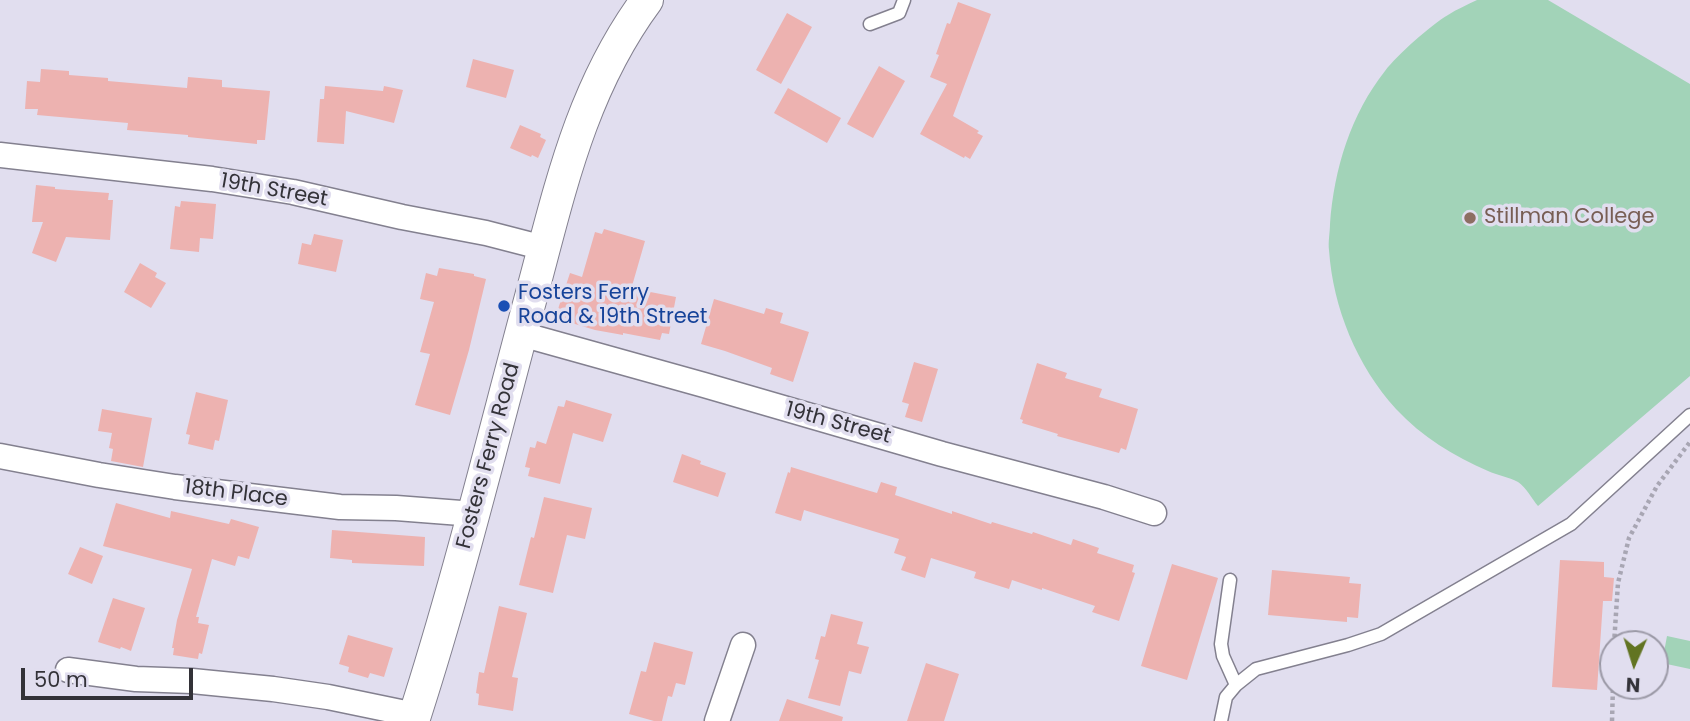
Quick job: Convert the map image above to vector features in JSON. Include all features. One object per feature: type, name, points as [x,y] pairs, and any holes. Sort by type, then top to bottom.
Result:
[{"type":"street","name":"Fosters Ferry Road","points":[[414,718],[474,514],[569,157],[586,110],[612,56],[647,0]]},
{"type":"street","name":"19th Street","points":[[0,155],[212,179],[293,192],[544,248]]},
{"type":"street","name":"19th Street","points":[[521,334],[1154,513]]},
{"type":"street","name":"18th Place","points":[[0,456],[175,487],[340,507],[474,514]]},
{"type":"street","points":[[717,721],[743,645]]},
{"type":"street","points":[[68,670],[136,679],[274,688],[414,718]]},
{"type":"lane","points":[[870,24],[899,13],[904,0]]},
{"type":"lane","points":[[1221,721],[1226,697],[1256,669],[1381,634],[1571,524],[1690,415]]},
{"type":"lane","points":[[1230,580],[1221,644],[1223,656],[1236,685]]},
{"type":"path","points":[[1615,630],[1618,583],[1629,538],[1657,486],[1690,442]]},
{"type":"path","points":[[1612,721],[1613,700]]},
{"type":"green space","points":[[1477,0],[1548,0],[1690,84],[1690,376],[1538,506],[1518,482],[1488,471],[1451,452],[1428,437],[1396,409],[1370,374],[1349,335],[1331,272],[1329,240],[1332,203],[1346,143],[1363,105],[1390,64],[1406,49],[1441,20]]},
{"type":"green space","points":[[1669,636],[1690,641],[1690,669],[1669,664]]},
{"type":"building","points":[[958,2],[991,14],[953,116],[983,136],[970,159],[920,134],[947,84],[930,77],[947,23],[950,24]]},
{"type":"building","points":[[787,13],[812,27],[781,84],[756,70]]},
{"type":"building","points":[[473,59],[514,70],[506,98],[466,87]]},
{"type":"building","points":[[879,66],[905,81],[873,138],[847,124]]},
{"type":"building","points":[[41,69],[69,71],[69,75],[108,78],[108,81],[187,88],[188,77],[222,80],[222,87],[270,91],[265,140],[257,140],[257,144],[188,137],[127,130],[128,123],[37,115],[38,109],[25,109],[27,81],[40,82]]},
{"type":"building","points":[[325,86],[383,91],[384,86],[403,90],[394,123],[346,111],[344,144],[317,142],[320,99],[324,99]]},
{"type":"building","points":[[788,88],[841,118],[827,143],[774,113]]},
{"type":"building","points":[[520,125],[541,134],[540,137],[546,140],[538,158],[510,148]]},
{"type":"building","points":[[36,185],[109,193],[108,200],[113,200],[110,240],[66,237],[56,262],[32,253],[43,222],[32,222]]},
{"type":"building","points":[[181,201],[216,204],[213,239],[200,238],[199,252],[170,249],[175,206],[180,207]]},
{"type":"building","points":[[604,229],[645,241],[632,286],[635,286],[635,289],[676,297],[669,334],[662,333],[660,340],[595,330],[555,318],[570,273],[582,277],[595,232],[602,234]]},
{"type":"building","points":[[314,234],[343,240],[336,272],[298,264],[302,243],[311,245]]},
{"type":"building","points":[[140,263],[157,273],[155,277],[166,283],[151,308],[124,292]]},
{"type":"building","points":[[439,268],[474,274],[486,279],[450,415],[415,405],[430,354],[420,352],[434,302],[420,299],[426,273],[437,276]]},
{"type":"building","points":[[714,299],[764,314],[766,308],[783,313],[780,323],[809,332],[793,382],[770,374],[772,368],[701,344]]},
{"type":"building","points":[[914,362],[938,369],[922,422],[905,417],[909,404],[902,402]]},
{"type":"building","points":[[1037,363],[1067,373],[1065,378],[1102,389],[1099,397],[1138,409],[1126,450],[1121,448],[1119,453],[1022,423],[1023,420],[1020,419]]},
{"type":"building","points":[[196,392],[228,400],[219,441],[215,440],[213,450],[188,444],[190,435],[186,434]]},
{"type":"building","points":[[566,400],[612,414],[603,442],[573,433],[560,484],[528,476],[530,468],[525,467],[530,447],[535,448],[537,441],[546,444],[558,406],[564,407]]},
{"type":"building","points":[[102,409],[152,418],[143,467],[111,461],[113,449],[109,448],[112,433],[98,431]]},
{"type":"building","points":[[682,454],[726,473],[718,497],[673,482]]},
{"type":"building","points":[[791,467],[877,493],[881,482],[897,487],[895,495],[952,514],[952,511],[991,524],[992,522],[1032,534],[1033,532],[1071,545],[1073,539],[1099,548],[1097,553],[1134,565],[1132,572],[1135,573],[1119,621],[1092,612],[1095,606],[1042,588],[1012,580],[1009,589],[974,578],[976,572],[931,558],[925,578],[901,570],[906,557],[894,553],[899,539],[804,510],[801,521],[775,513]]},
{"type":"building","points":[[544,497],[592,508],[585,539],[567,535],[553,593],[519,585]]},
{"type":"building","points":[[116,503],[170,518],[171,511],[229,524],[231,519],[259,527],[249,559],[238,556],[235,566],[212,559],[196,617],[199,617],[198,623],[209,625],[202,654],[199,653],[198,659],[173,655],[172,648],[192,569],[103,546]]},
{"type":"building","points":[[332,530],[425,537],[424,566],[352,563],[352,560],[330,558]]},
{"type":"building","points":[[80,547],[103,556],[92,584],[68,574]]},
{"type":"building","points":[[1560,560],[1604,562],[1604,577],[1614,578],[1612,601],[1603,601],[1597,690],[1552,687]]},
{"type":"building","points":[[1172,564],[1218,578],[1187,680],[1141,666]]},
{"type":"building","points":[[1272,570],[1350,577],[1349,583],[1361,584],[1358,618],[1347,617],[1347,622],[1268,615]]},
{"type":"building","points":[[113,598],[145,608],[131,651],[98,642]]},
{"type":"building","points":[[499,606],[527,613],[512,677],[518,678],[513,711],[478,705],[479,694],[476,693],[479,672],[484,673]]},
{"type":"building","points":[[831,614],[863,622],[857,644],[869,647],[861,674],[849,671],[840,706],[808,698],[819,660],[815,659],[821,636],[825,637]]},
{"type":"building","points":[[348,635],[393,648],[384,677],[370,673],[368,678],[348,672],[349,667],[339,664]]},
{"type":"building","points":[[654,642],[693,652],[685,685],[676,683],[672,697],[668,696],[662,721],[629,714],[641,671],[646,672]]},
{"type":"building","points":[[926,663],[959,674],[944,721],[907,721]]},
{"type":"building","points":[[787,699],[843,717],[842,721],[779,721]]},
{"type":"place","name":"Stillman College","points":[[1470,218]]},
{"type":"place","name":"Fosters Ferry Road & 19th Street","points":[[504,306]]}]
